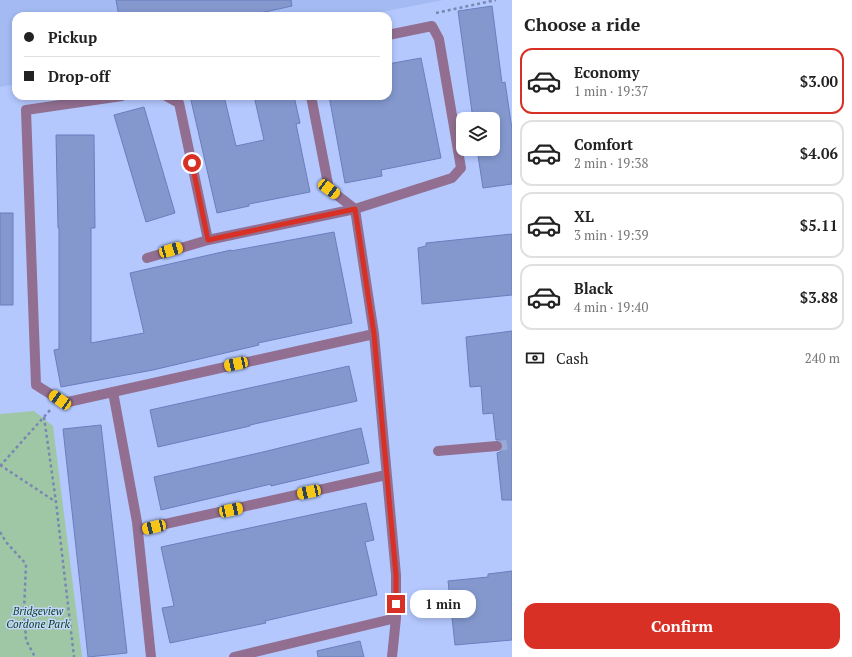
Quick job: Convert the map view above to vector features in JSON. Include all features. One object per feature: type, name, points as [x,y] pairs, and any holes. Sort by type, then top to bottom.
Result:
[{"type":"lane","points":[[146,258],[208,240],[355,209],[452,178],[461,168],[439,38],[432,26],[392,34]]},
{"type":"lane","points":[[95,100],[26,110],[36,385],[60,400],[68,402],[374,334]]},
{"type":"lane","points":[[173,100],[179,103],[208,240]]},
{"type":"lane","points":[[312,100],[329,189],[355,209],[374,334],[396,575],[396,618],[392,657]]},
{"type":"lane","points":[[113,392],[138,530],[151,657]]},
{"type":"lane","points":[[438,451],[496,446]]},
{"type":"lane","points":[[138,530],[386,475]]},
{"type":"lane","points":[[234,657],[396,618]]},
{"type":"path","points":[[432,26],[433,14],[496,0]]},
{"type":"path","points":[[56,502],[0,466],[60,400]]},
{"type":"path","points":[[44,417],[56,502],[74,657]]},
{"type":"path","points":[[0,532],[6,542],[26,564],[24,611],[26,640],[35,657]]},
{"type":"shaded area","points":[[0,0],[443,0],[382,12],[12,12],[12,85],[0,87]]},
{"type":"green space","name":"Bridgeview Cordone Park","points":[[34,411],[53,426],[82,657],[0,657],[0,414]]},
{"type":"building","points":[[116,0],[291,0],[292,6],[265,12],[118,12]]},
{"type":"building","points":[[492,6],[502,83],[505,82],[512,129],[512,184],[483,188],[478,156],[500,156],[500,112],[472,112],[458,11]]},
{"type":"building","points":[[421,58],[441,158],[381,170],[382,176],[345,183],[330,100],[392,100],[392,63]]},
{"type":"building","points":[[191,100],[225,100],[236,146],[264,140],[255,100],[295,100],[300,123],[296,124],[310,192],[249,204],[249,206],[217,213]]},
{"type":"building","points":[[144,107],[175,213],[146,222],[114,115]]},
{"type":"building","points":[[56,135],[94,135],[95,228],[91,228],[91,343],[144,333],[130,273],[231,250],[334,232],[352,323],[258,343],[259,345],[153,370],[61,387],[54,350],[59,349],[59,228]]},
{"type":"building","points":[[0,213],[13,213],[13,305],[0,305]]},
{"type":"building","points":[[512,234],[512,295],[422,304],[418,248],[426,246],[426,243]]},
{"type":"building","points":[[512,331],[512,500],[502,500],[497,453],[503,449],[503,445],[500,440],[496,440],[493,413],[483,414],[481,386],[470,387],[466,337]]},
{"type":"building","points":[[349,366],[357,401],[158,447],[150,410]]},
{"type":"building","points":[[101,425],[127,653],[88,657],[63,429]]},
{"type":"building","points":[[361,428],[369,463],[161,510],[154,477]]},
{"type":"building","points":[[366,503],[374,540],[365,542],[377,595],[265,621],[266,623],[170,643],[162,608],[174,606],[161,547]]},
{"type":"building","points":[[512,571],[512,640],[455,645],[448,581],[488,577],[488,574]]},
{"type":"building","points":[[360,641],[364,657],[318,657],[317,651]]},
{"type":"tunnel","points":[[497,446],[512,444]]},
{"type":"route","points":[[192,163],[208,240],[355,209],[374,334],[396,575],[396,604]]}]
